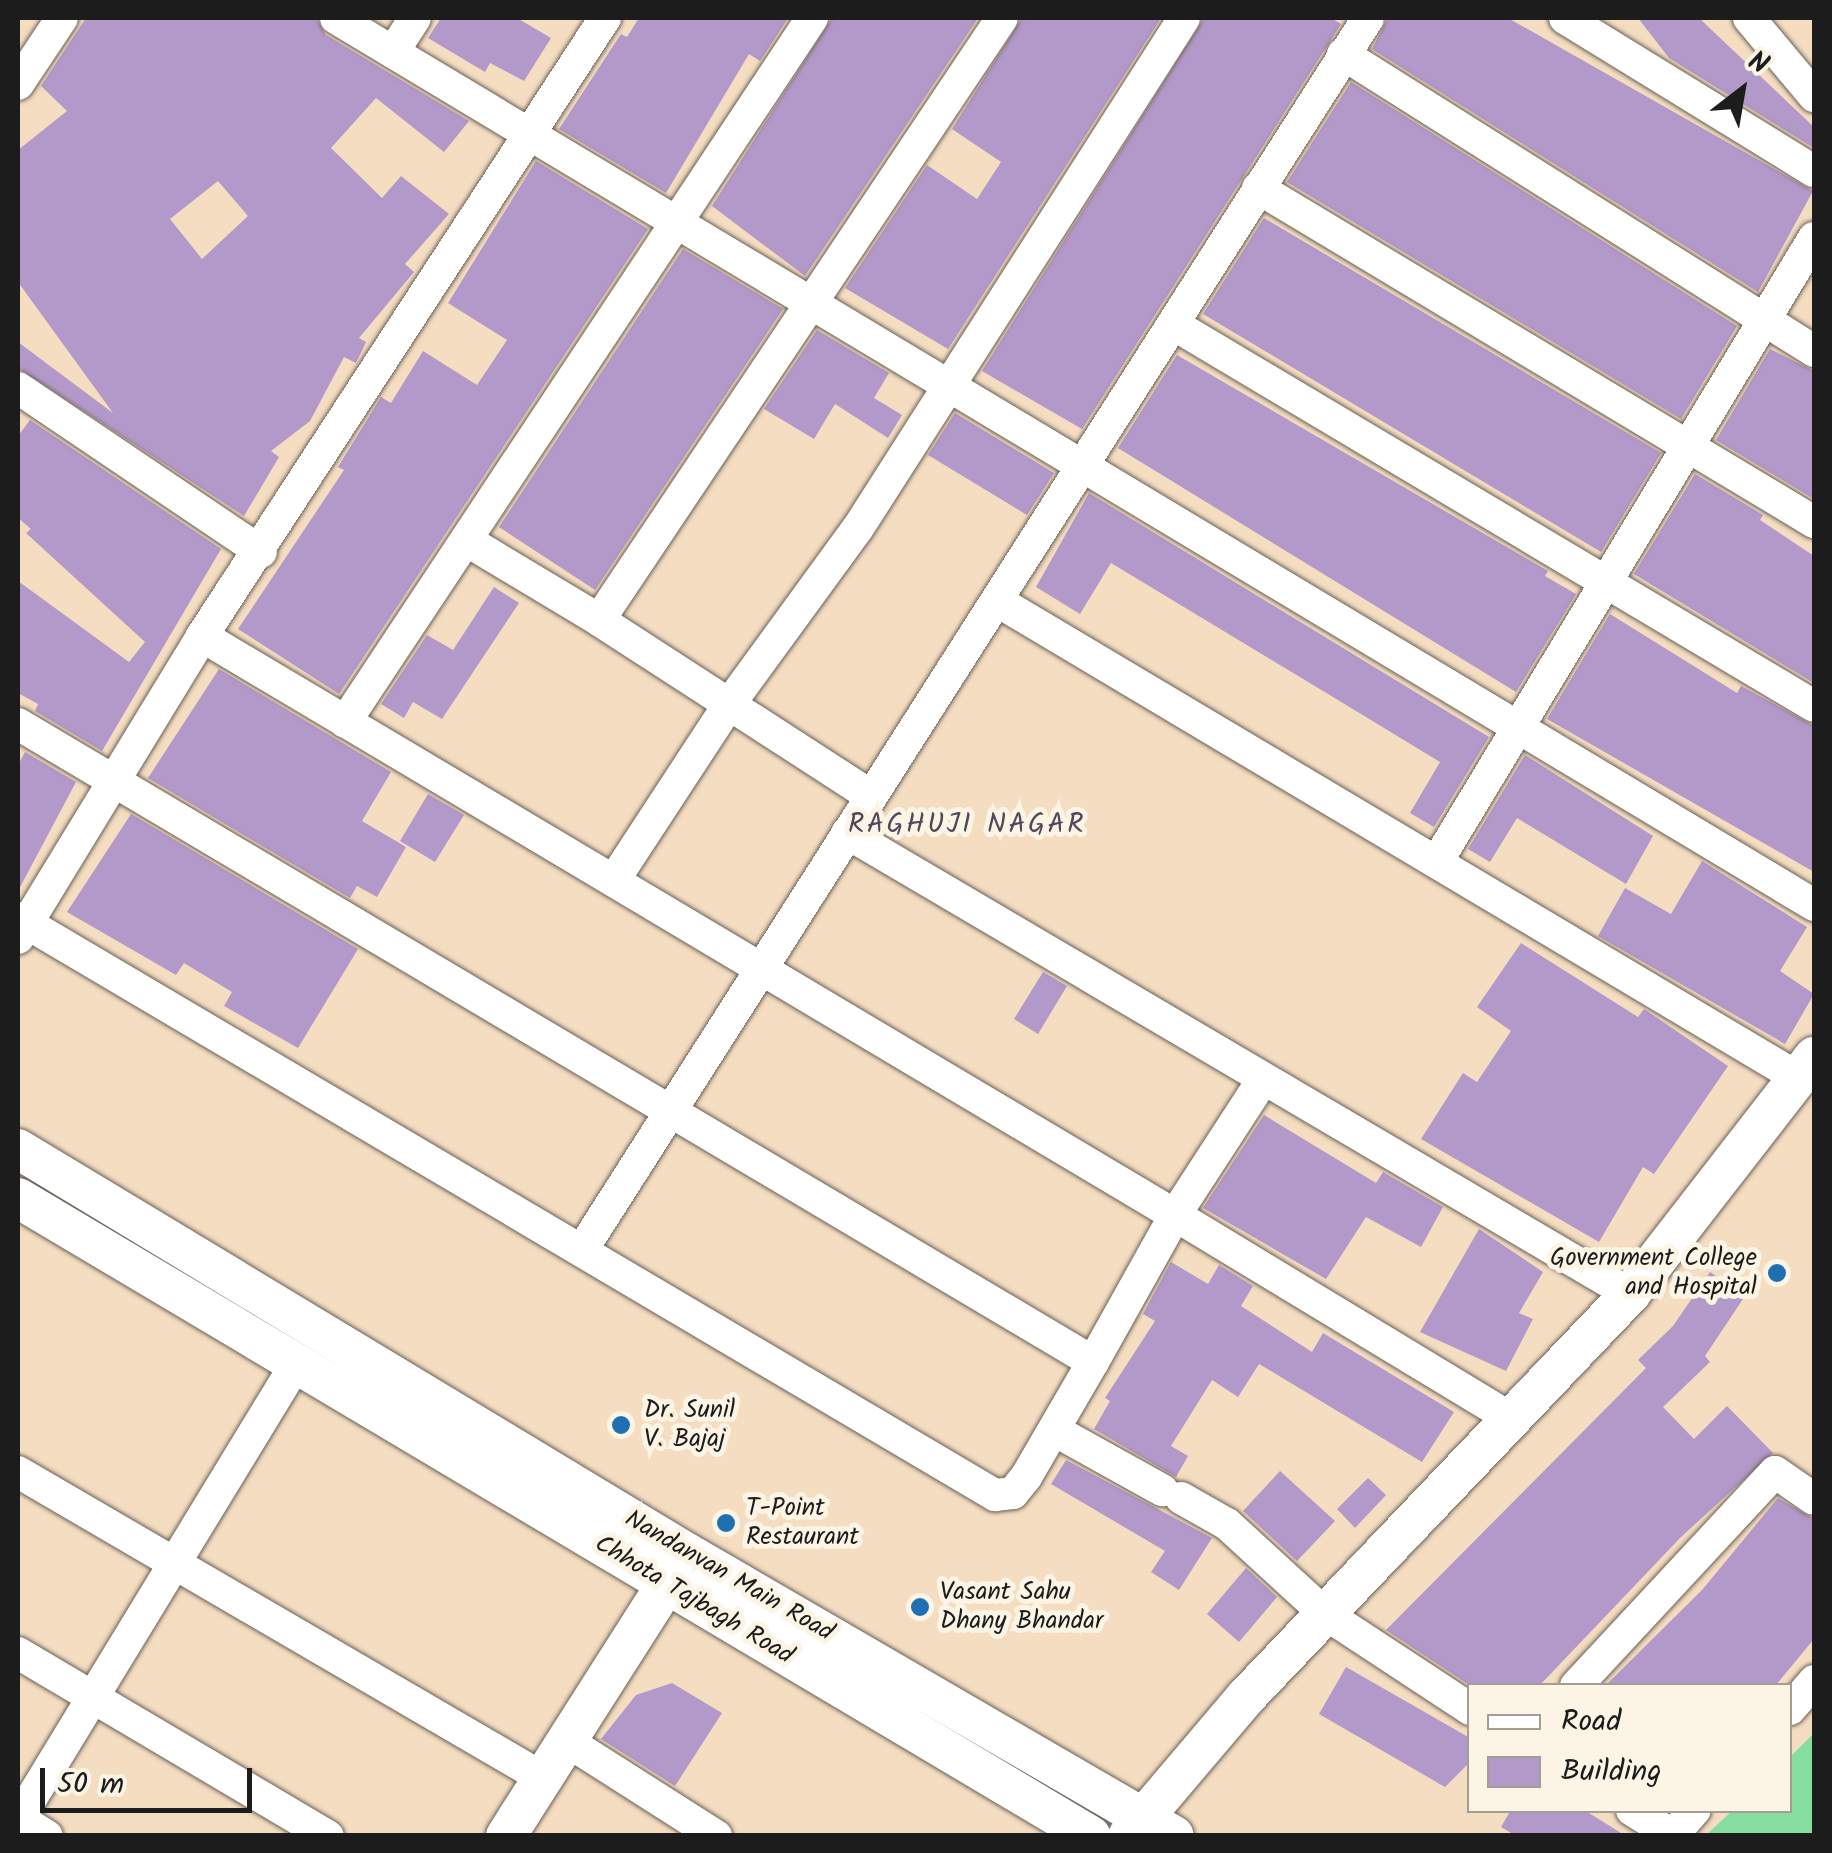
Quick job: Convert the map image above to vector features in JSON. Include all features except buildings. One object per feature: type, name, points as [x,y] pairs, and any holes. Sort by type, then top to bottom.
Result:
[{"type":"main road","points":[[1149,1830],[1324,1614],[1630,1294],[1807,1068]]},
{"type":"main road","points":[[18,1149],[306,1347]]},
{"type":"main road","points":[[18,1198],[306,1347]]},
{"type":"main road","name":"Nandanvan Main Road","points":[[306,1347],[677,1568],[1149,1830]]},
{"type":"main road","points":[[506,1836],[677,1568]]},
{"type":"main road","name":"Chhota Tajbagh Road","points":[[677,1568],[1091,1836]]},
{"type":"street","points":[[18,84],[62,18]]},
{"type":"street","points":[[336,18],[678,225],[812,299],[1814,905]]},
{"type":"street","points":[[392,52],[414,18]]},
{"type":"street","points":[[605,18],[202,636],[20,927],[582,1250],[995,1496],[1013,1493],[1054,1430],[1175,1215],[1262,1081]]},
{"type":"street","points":[[345,722],[812,18]]},
{"type":"street","points":[[598,620],[1002,18]]},
{"type":"street","points":[[614,880],[728,706],[858,528],[1184,18]]},
{"type":"street","points":[[582,1250],[999,602],[1368,18]]},
{"type":"street","points":[[1565,18],[1814,172]]},
{"type":"street","points":[[1749,18],[1814,96]]},
{"type":"street","points":[[1343,54],[1814,351]]},
{"type":"street","points":[[1258,188],[1814,522]]},
{"type":"street","points":[[1438,860],[1762,318],[1814,238]]},
{"type":"street","points":[[1174,324],[1814,706]]},
{"type":"street","points":[[24,405],[260,552]]},
{"type":"street","points":[[466,540],[872,796]]},
{"type":"street","points":[[999,602],[1438,860],[1807,1068]]},
{"type":"street","points":[[202,636],[1513,1420]]},
{"type":"street","points":[[18,724],[1093,1362]]},
{"type":"street","points":[[847,833],[1262,1081],[1630,1294]]},
{"type":"street","points":[[47,1836],[18,1819],[306,1347]]},
{"type":"street","points":[[1054,1430],[1227,1524],[1324,1614],[1467,1707]]},
{"type":"street","points":[[18,1472],[543,1778]]},
{"type":"street","points":[[1579,1683],[1775,1472],[1814,1499]]},
{"type":"street","points":[[18,1654],[328,1836]]},
{"type":"street","points":[[1792,1706],[1814,1684]]},
{"type":"street","points":[[567,1741],[716,1836]]},
{"type":"street","points":[[1637,1813],[1673,1835],[1692,1813]]},
{"type":"green space","points":[[1814,1733],[1814,1835],[1706,1835],[1730,1813],[1792,1813],[1792,1755]]},
{"type":"place","name":"Government College and Hospital","points":[[1777,1273]]},
{"type":"place","name":"Dr. Sunil V. Bajaj","points":[[621,1425]]},
{"type":"place","name":"T-Point Restaurant","points":[[726,1523]]},
{"type":"place","name":"Vasant Sahu Dhany Bhandar","points":[[920,1607]]},
{"type":"district","name":"RAGHUJI NAGAR","points":[[967,825]]}]
